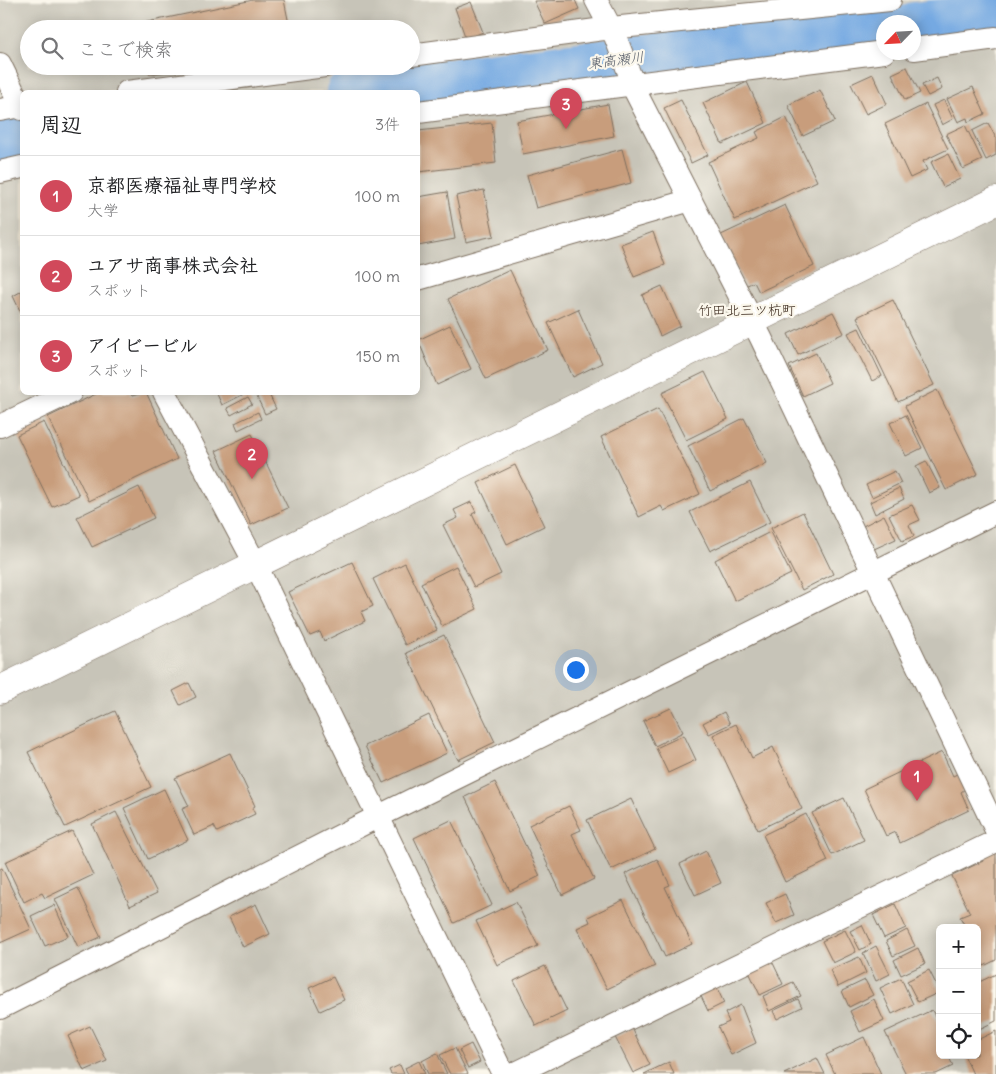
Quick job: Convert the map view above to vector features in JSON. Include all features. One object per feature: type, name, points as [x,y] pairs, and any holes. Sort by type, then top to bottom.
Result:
[{"type":"street","points":[[596,0],[613,32],[632,81],[752,321],[996,830]]},
{"type":"street","points":[[420,54],[890,0]]},
{"type":"street","points":[[921,47],[996,38]]},
{"type":"street","points":[[420,112],[632,81],[876,53]]},
{"type":"street","points":[[0,64],[17,108]]},
{"type":"street","points":[[142,90],[256,75]]},
{"type":"street","points":[[0,172],[20,167]]},
{"type":"street","points":[[420,278],[690,200]]},
{"type":"street","points":[[0,690],[996,201]]},
{"type":"street","points":[[0,426],[65,395]]},
{"type":"street","points":[[166,395],[256,565],[503,1074]]},
{"type":"street","points":[[0,1008],[377,817],[996,512]]},
{"type":"street","points":[[514,1074],[996,841]]},
{"type":"shaded area","points":[[0,0],[996,0],[996,1074],[0,1074]]},
{"type":"building","points":[[253,0],[284,0],[288,20],[157,20]]},
{"type":"building","points":[[575,0],[579,9],[545,24],[534,1]]},
{"type":"building","points":[[471,2],[483,32],[466,39],[455,8]]},
{"type":"building","points":[[907,67],[920,93],[905,100],[892,74]]},
{"type":"building","points":[[873,74],[887,104],[866,114],[851,84]]},
{"type":"building","points":[[937,78],[942,89],[928,96],[922,85]]},
{"type":"building","points":[[747,82],[766,123],[722,144],[703,103]]},
{"type":"building","points":[[973,87],[985,114],[968,122],[967,118],[958,122],[947,99]]},
{"type":"building","points":[[820,90],[835,121],[803,136],[788,105]]},
{"type":"building","points":[[681,100],[708,155],[691,163],[664,108]]},
{"type":"building","points":[[944,100],[953,119],[942,125],[933,105]]},
{"type":"building","points":[[608,104],[614,136],[523,154],[517,121]]},
{"type":"building","points":[[926,104],[948,149],[923,161],[927,170],[910,178],[885,124]]},
{"type":"building","points":[[786,117],[817,181],[735,220],[708,162],[759,138],[756,132]]},
{"type":"building","points":[[492,123],[496,163],[420,172],[420,131]]},
{"type":"building","points":[[988,123],[996,138],[996,155],[986,160],[972,131]]},
{"type":"building","points":[[965,125],[982,160],[963,169],[946,134]]},
{"type":"building","points":[[622,149],[631,183],[536,208],[527,175]]},
{"type":"building","points":[[948,154],[960,179],[943,187],[931,162]]},
{"type":"building","points":[[484,190],[494,236],[466,242],[456,196]]},
{"type":"building","points":[[447,192],[455,239],[420,246],[420,197]]},
{"type":"building","points":[[785,205],[814,266],[759,292],[754,282],[745,286],[721,235]]},
{"type":"building","points":[[653,232],[665,265],[634,277],[621,244]]},
{"type":"building","points":[[510,270],[548,350],[486,379],[448,299]]},
{"type":"building","points":[[662,286],[680,326],[660,336],[642,295]]},
{"type":"building","points":[[20,292],[20,311],[13,296]]},
{"type":"building","points":[[893,300],[934,385],[898,402],[857,317]]},
{"type":"building","points":[[578,309],[602,363],[573,377],[548,323]]},
{"type":"building","points":[[833,312],[844,333],[798,355],[788,334]]},
{"type":"building","points":[[450,325],[471,369],[437,385],[420,345],[420,339]]},
{"type":"building","points":[[859,328],[882,376],[872,381],[848,333]]},
{"type":"building","points":[[816,353],[830,383],[803,396],[789,366]]},
{"type":"building","points":[[705,372],[728,419],[686,440],[662,393]]},
{"type":"building","points":[[937,390],[978,474],[946,490],[905,406]]},
{"type":"building","points":[[94,395],[147,395],[177,459],[89,501],[48,417]]},
{"type":"building","points":[[217,395],[242,395],[222,405]]},
{"type":"building","points":[[256,395],[269,395],[276,409],[265,414]]},
{"type":"building","points":[[248,397],[252,404],[231,415],[227,408]]},
{"type":"building","points":[[658,409],[700,494],[664,511],[661,506],[639,517],[601,437]]},
{"type":"building","points":[[258,412],[261,419],[238,430],[235,423]]},
{"type":"building","points":[[906,415],[922,448],[906,456],[890,423]]},
{"type":"building","points":[[744,418],[767,463],[710,491],[688,446]]},
{"type":"building","points":[[44,422],[79,495],[52,507],[17,435]]},
{"type":"building","points":[[252,434],[288,508],[251,525],[216,451]]},
{"type":"building","points":[[926,461],[940,488],[929,493],[916,466]]},
{"type":"building","points":[[515,465],[544,526],[507,544],[478,483]]},
{"type":"building","points":[[895,471],[901,483],[872,497],[866,485]]},
{"type":"building","points":[[750,482],[770,522],[710,551],[690,512]]},
{"type":"building","points":[[139,487],[154,518],[92,547],[77,517]]},
{"type":"building","points":[[899,488],[904,499],[875,514],[870,502]]},
{"type":"building","points":[[471,502],[476,512],[472,514],[501,574],[474,587],[443,525],[458,518],[454,510]]},
{"type":"building","points":[[912,505],[920,520],[909,525],[914,536],[902,541],[889,515]]},
{"type":"building","points":[[803,512],[833,574],[802,590],[771,528]]},
{"type":"building","points":[[884,515],[896,539],[874,549],[863,526]]},
{"type":"building","points":[[770,532],[791,574],[735,601],[715,560]]},
{"type":"building","points":[[352,562],[373,606],[361,612],[365,621],[324,641],[320,632],[310,636],[288,592]]},
{"type":"building","points":[[405,563],[437,630],[405,645],[373,579]]},
{"type":"building","points":[[456,566],[477,609],[442,626],[421,583]]},
{"type":"building","points":[[444,635],[495,742],[458,760],[406,653]]},
{"type":"building","points":[[189,683],[196,697],[180,705],[173,691]]},
{"type":"building","points":[[671,708],[683,732],[655,746],[643,721]]},
{"type":"building","points":[[115,711],[151,787],[65,827],[28,752]]},
{"type":"building","points":[[724,712],[730,724],[709,734],[703,723]]},
{"type":"building","points":[[429,715],[447,753],[383,783],[365,746]]},
{"type":"building","points":[[736,724],[752,758],[773,747],[802,809],[758,830],[713,735]]},
{"type":"building","points":[[684,735],[696,760],[668,773],[656,748]]},
{"type":"building","points":[[942,752],[953,776],[957,774],[965,789],[961,792],[969,810],[900,843],[895,832],[886,836],[864,789]]},
{"type":"building","points":[[230,753],[255,806],[252,808],[255,814],[217,832],[214,826],[194,835],[182,809],[189,806],[175,778]]},
{"type":"building","points":[[495,782],[540,876],[510,891],[465,797]]},
{"type":"building","points":[[164,789],[188,840],[148,859],[124,808]]},
{"type":"building","points":[[844,798],[864,840],[832,855],[812,813]]},
{"type":"building","points":[[631,799],[655,849],[611,870],[587,820]]},
{"type":"building","points":[[569,806],[581,830],[572,834],[594,879],[562,895],[529,825]]},
{"type":"building","points":[[116,812],[157,893],[130,906],[92,824]]},
{"type":"building","points":[[806,814],[828,861],[785,882],[763,835]]},
{"type":"building","points":[[451,820],[492,905],[454,923],[414,838]]},
{"type":"building","points":[[72,831],[93,875],[45,898],[42,893],[24,902],[5,862]]},
{"type":"building","points":[[996,849],[996,960],[984,966],[981,960],[981,924],[964,924],[960,917],[970,913],[952,876],[983,861],[981,856]]},
{"type":"building","points":[[706,851],[721,883],[695,895],[680,864]]},
{"type":"building","points":[[657,859],[670,885],[665,887],[692,944],[665,957],[625,874]]},
{"type":"building","points":[[2,868],[31,929],[0,943],[0,869]]},
{"type":"building","points":[[78,888],[101,937],[78,947],[55,899]]},
{"type":"building","points":[[785,894],[794,915],[776,923],[766,903]]},
{"type":"building","points":[[623,900],[655,966],[607,989],[577,928],[590,922],[588,917]]},
{"type":"building","points":[[516,902],[538,946],[497,965],[476,921]]},
{"type":"building","points":[[256,904],[270,934],[243,947],[229,917]]},
{"type":"building","points":[[895,904],[906,928],[884,938],[873,915]]},
{"type":"building","points":[[54,905],[68,936],[45,946],[31,916]]},
{"type":"building","points":[[862,925],[871,944],[860,950],[850,931]]},
{"type":"building","points":[[845,930],[856,952],[833,963],[822,941]]},
{"type":"building","points":[[907,930],[915,946],[893,956],[886,941]]},
{"type":"building","points":[[876,946],[890,974],[876,981],[863,953]]},
{"type":"building","points":[[918,948],[925,964],[901,975],[894,960]]},
{"type":"building","points":[[859,957],[866,973],[838,987],[830,970]]},
{"type":"building","points":[[772,961],[783,984],[760,995],[749,972]]},
{"type":"building","points":[[545,966],[567,1011],[536,1026],[514,981]]},
{"type":"building","points":[[929,970],[936,984],[936,994],[918,1002],[907,981]]},
{"type":"building","points":[[996,974],[996,1021],[981,1028],[981,1014],[981,981]]},
{"type":"building","points":[[333,977],[344,1000],[320,1011],[309,988]]},
{"type":"building","points":[[901,978],[913,1004],[892,1014],[880,988]]},
{"type":"building","points":[[865,980],[873,995],[849,1007],[842,991]]},
{"type":"building","points":[[793,982],[801,996],[769,1011],[763,996]]},
{"type":"building","points":[[716,986],[724,1003],[708,1011],[700,994]]},
{"type":"building","points":[[798,999],[802,1007],[777,1019],[773,1011]]},
{"type":"building","points":[[874,999],[884,1021],[860,1032],[850,1011]]},
{"type":"building","points":[[741,1005],[756,1043],[731,1055],[718,1027],[729,1022],[725,1013]]},
{"type":"building","points":[[932,1010],[936,1018],[936,1059],[950,1059],[953,1066],[936,1074],[906,1074],[885,1032]]},
{"type":"building","points":[[90,1026],[107,1061],[84,1071],[68,1036]]},
{"type":"building","points":[[632,1028],[650,1065],[633,1073],[615,1037]]},
{"type":"building","points":[[996,1031],[996,1074],[973,1074],[966,1059],[981,1059],[981,1038]]},
{"type":"building","points":[[864,1037],[881,1074],[835,1074],[826,1055]]},
{"type":"building","points":[[471,1044],[480,1062],[468,1068],[459,1050]]},
{"type":"building","points":[[455,1048],[468,1074],[450,1074],[440,1055]]},
{"type":"building","points":[[437,1053],[447,1074],[428,1074],[422,1061]]},
{"type":"building","points":[[817,1058],[825,1074],[784,1074]]},
{"type":"building","points":[[419,1061],[425,1074],[408,1074],[405,1068]]},
{"type":"building","points":[[669,1062],[674,1074],[644,1074]]},
{"type":"building","points":[[400,1065],[404,1074],[391,1074],[389,1070]]},
{"type":"waterway","name":"東高瀬川","points":[[921,23],[996,15]]},
{"type":"waterway","name":"東高瀬川","points":[[364,90],[876,28]]},
{"type":"waterway","name":"東高瀬川","points":[[0,144],[20,139]]},
{"type":"place","name":"アイビービル","points":[[566,129]]},
{"type":"place","name":"ユアサ商事株式会社","points":[[252,479]]},
{"type":"place","name":"京都医療福祉専門学校","points":[[917,801]]},
{"type":"district","name":"竹田北三ツ杭町","points":[[747,310]]}]
